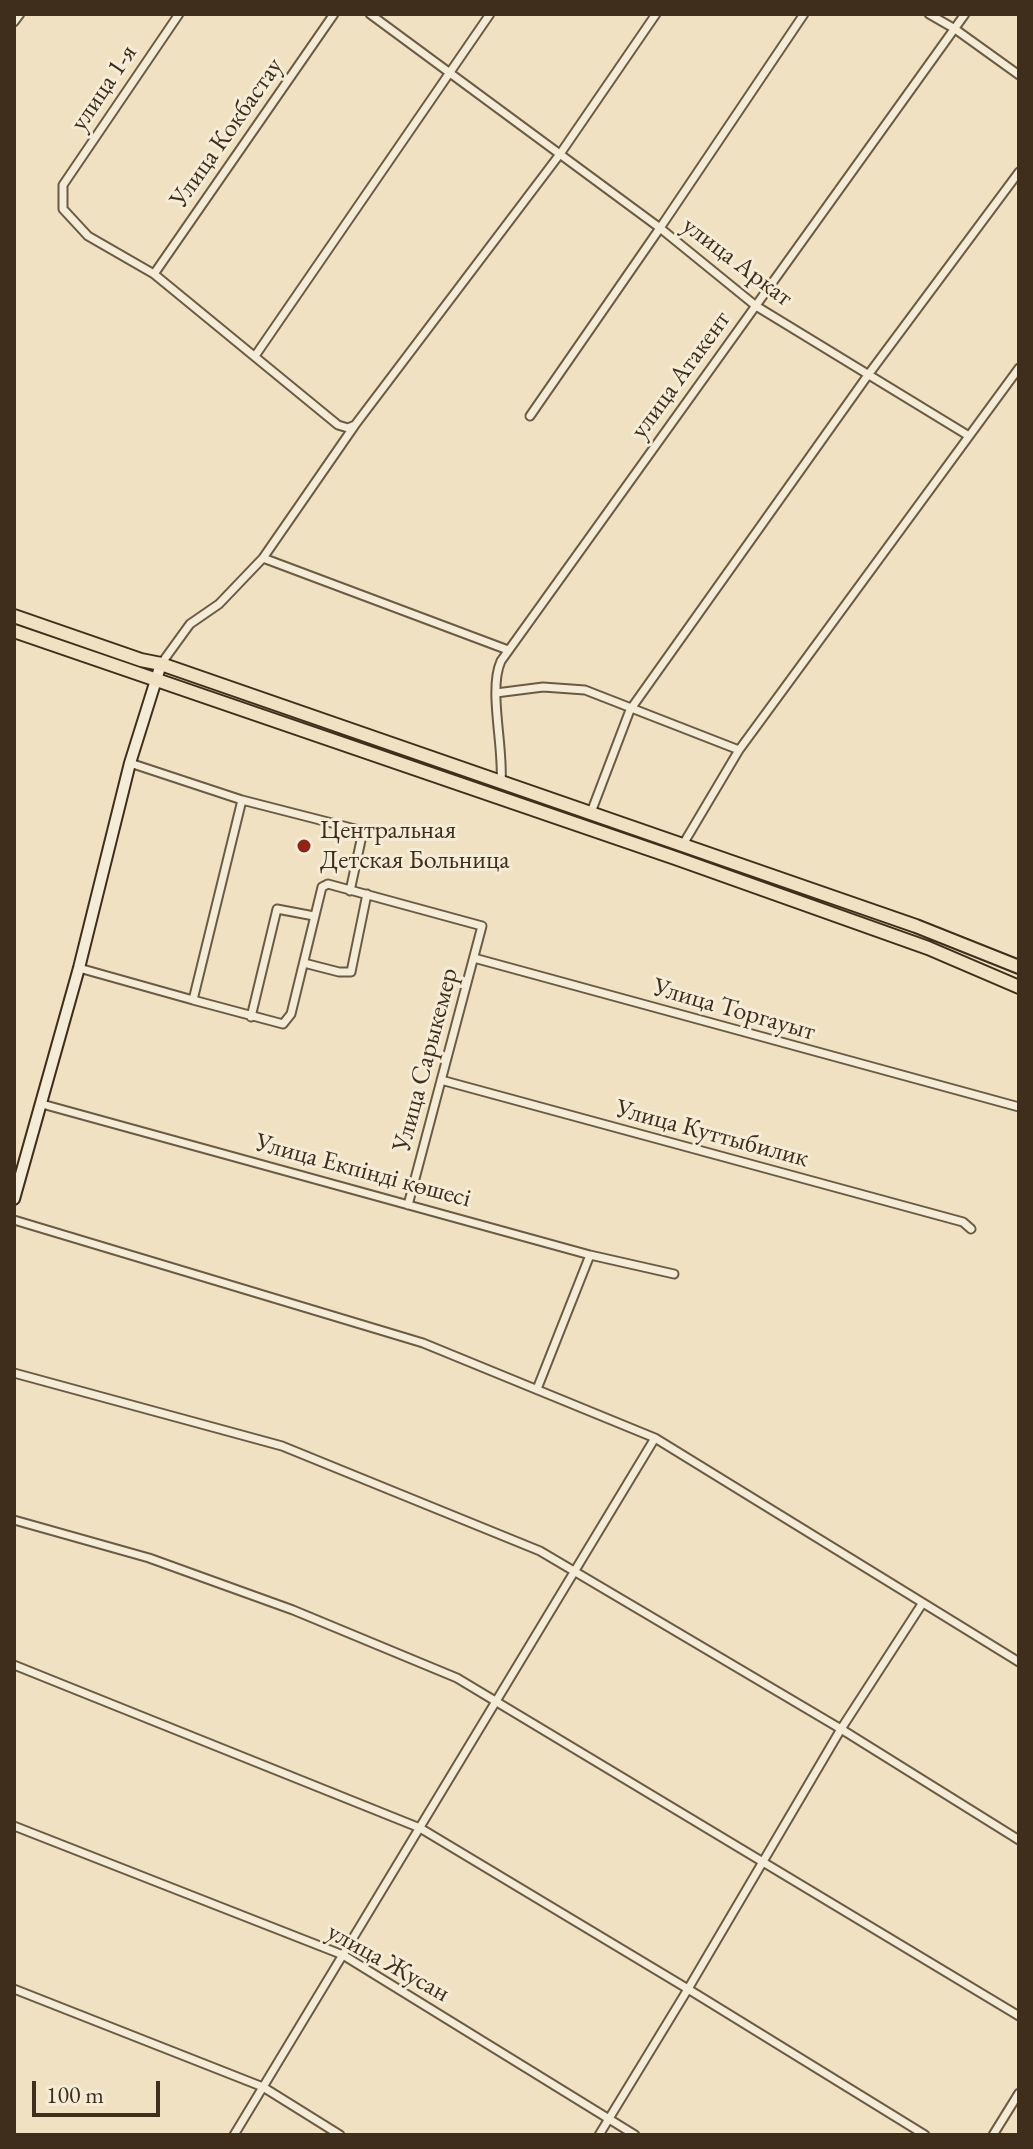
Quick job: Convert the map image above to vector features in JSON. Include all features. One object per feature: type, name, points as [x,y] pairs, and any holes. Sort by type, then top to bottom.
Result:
[{"type":"highway","points":[[14,616],[916,926],[1019,967]]},
{"type":"highway","points":[[14,631],[678,859],[911,943],[1019,987]]},
{"type":"highway","points":[[911,943],[916,926]]},
{"type":"main road","points":[[14,1199],[79,968],[130,763],[161,664]]},
{"type":"street","points":[[14,22],[20,14]]},
{"type":"street","name":"улица 1-я","points":[[154,274],[88,236],[63,209],[63,185],[179,14]]},
{"type":"street","name":"Улица Кокбастау","points":[[154,274],[334,14]]},
{"type":"street","points":[[370,14],[660,228],[530,416]]},
{"type":"street","points":[[255,356],[490,14]]},
{"type":"street","points":[[161,664],[190,624],[219,604],[263,558],[355,425],[560,154],[656,14]]},
{"type":"street","name":"улица Аркат","points":[[804,14],[660,228],[756,306],[969,436]]},
{"type":"street","points":[[929,14],[1019,75]]},
{"type":"street","name":"улица Атакент","points":[[501,782],[497,671],[508,650],[965,14]]},
{"type":"street","points":[[590,815],[630,710],[868,375],[1019,172]]},
{"type":"street","points":[[154,274],[338,425],[348,428],[355,425]]},
{"type":"street","points":[[682,846],[739,750],[1019,368]]},
{"type":"street","points":[[263,558],[508,650]]},
{"type":"street","points":[[496,693],[543,687],[585,690],[739,750]]},
{"type":"street","points":[[130,763],[242,800],[363,831],[350,891]]},
{"type":"street","points":[[193,1000],[242,800]]},
{"type":"street","points":[[79,968],[283,1024],[291,1014],[322,887],[328,884],[367,894],[351,972],[304,963]]},
{"type":"street","name":"Улица Сарыкемер","points":[[367,894],[482,926],[408,1205]]},
{"type":"street","points":[[251,1017],[277,909],[314,916]]},
{"type":"street","name":"Улица Торгауыт","points":[[474,958],[1019,1107]]},
{"type":"street","name":"Улица Куттыбилик","points":[[441,1080],[963,1222],[971,1229]]},
{"type":"street","name":"Улица Екпінді көшесі","points":[[42,1104],[590,1255],[674,1274]]},
{"type":"street","points":[[14,1220],[423,1343],[655,1438],[1019,1662]]},
{"type":"street","points":[[537,1389],[590,1255]]},
{"type":"street","points":[[14,1373],[282,1446],[540,1551],[841,1729],[1019,1840]]},
{"type":"street","points":[[234,2135],[655,1438]]},
{"type":"street","points":[[14,1520],[149,1558],[293,1610],[457,1678],[1019,2016]]},
{"type":"street","points":[[599,2135],[841,1729],[922,1604]]},
{"type":"street","points":[[14,1665],[420,1828],[925,2135]]},
{"type":"street","name":"улица Жусан","points":[[14,1826],[343,1955],[635,2135]]},
{"type":"street","points":[[14,1989],[263,2087],[340,2135]]},
{"type":"street","points":[[993,2135],[1019,2093]]},
{"type":"place","name":"Центральная Детская Больница","points":[[304,846]]}]
